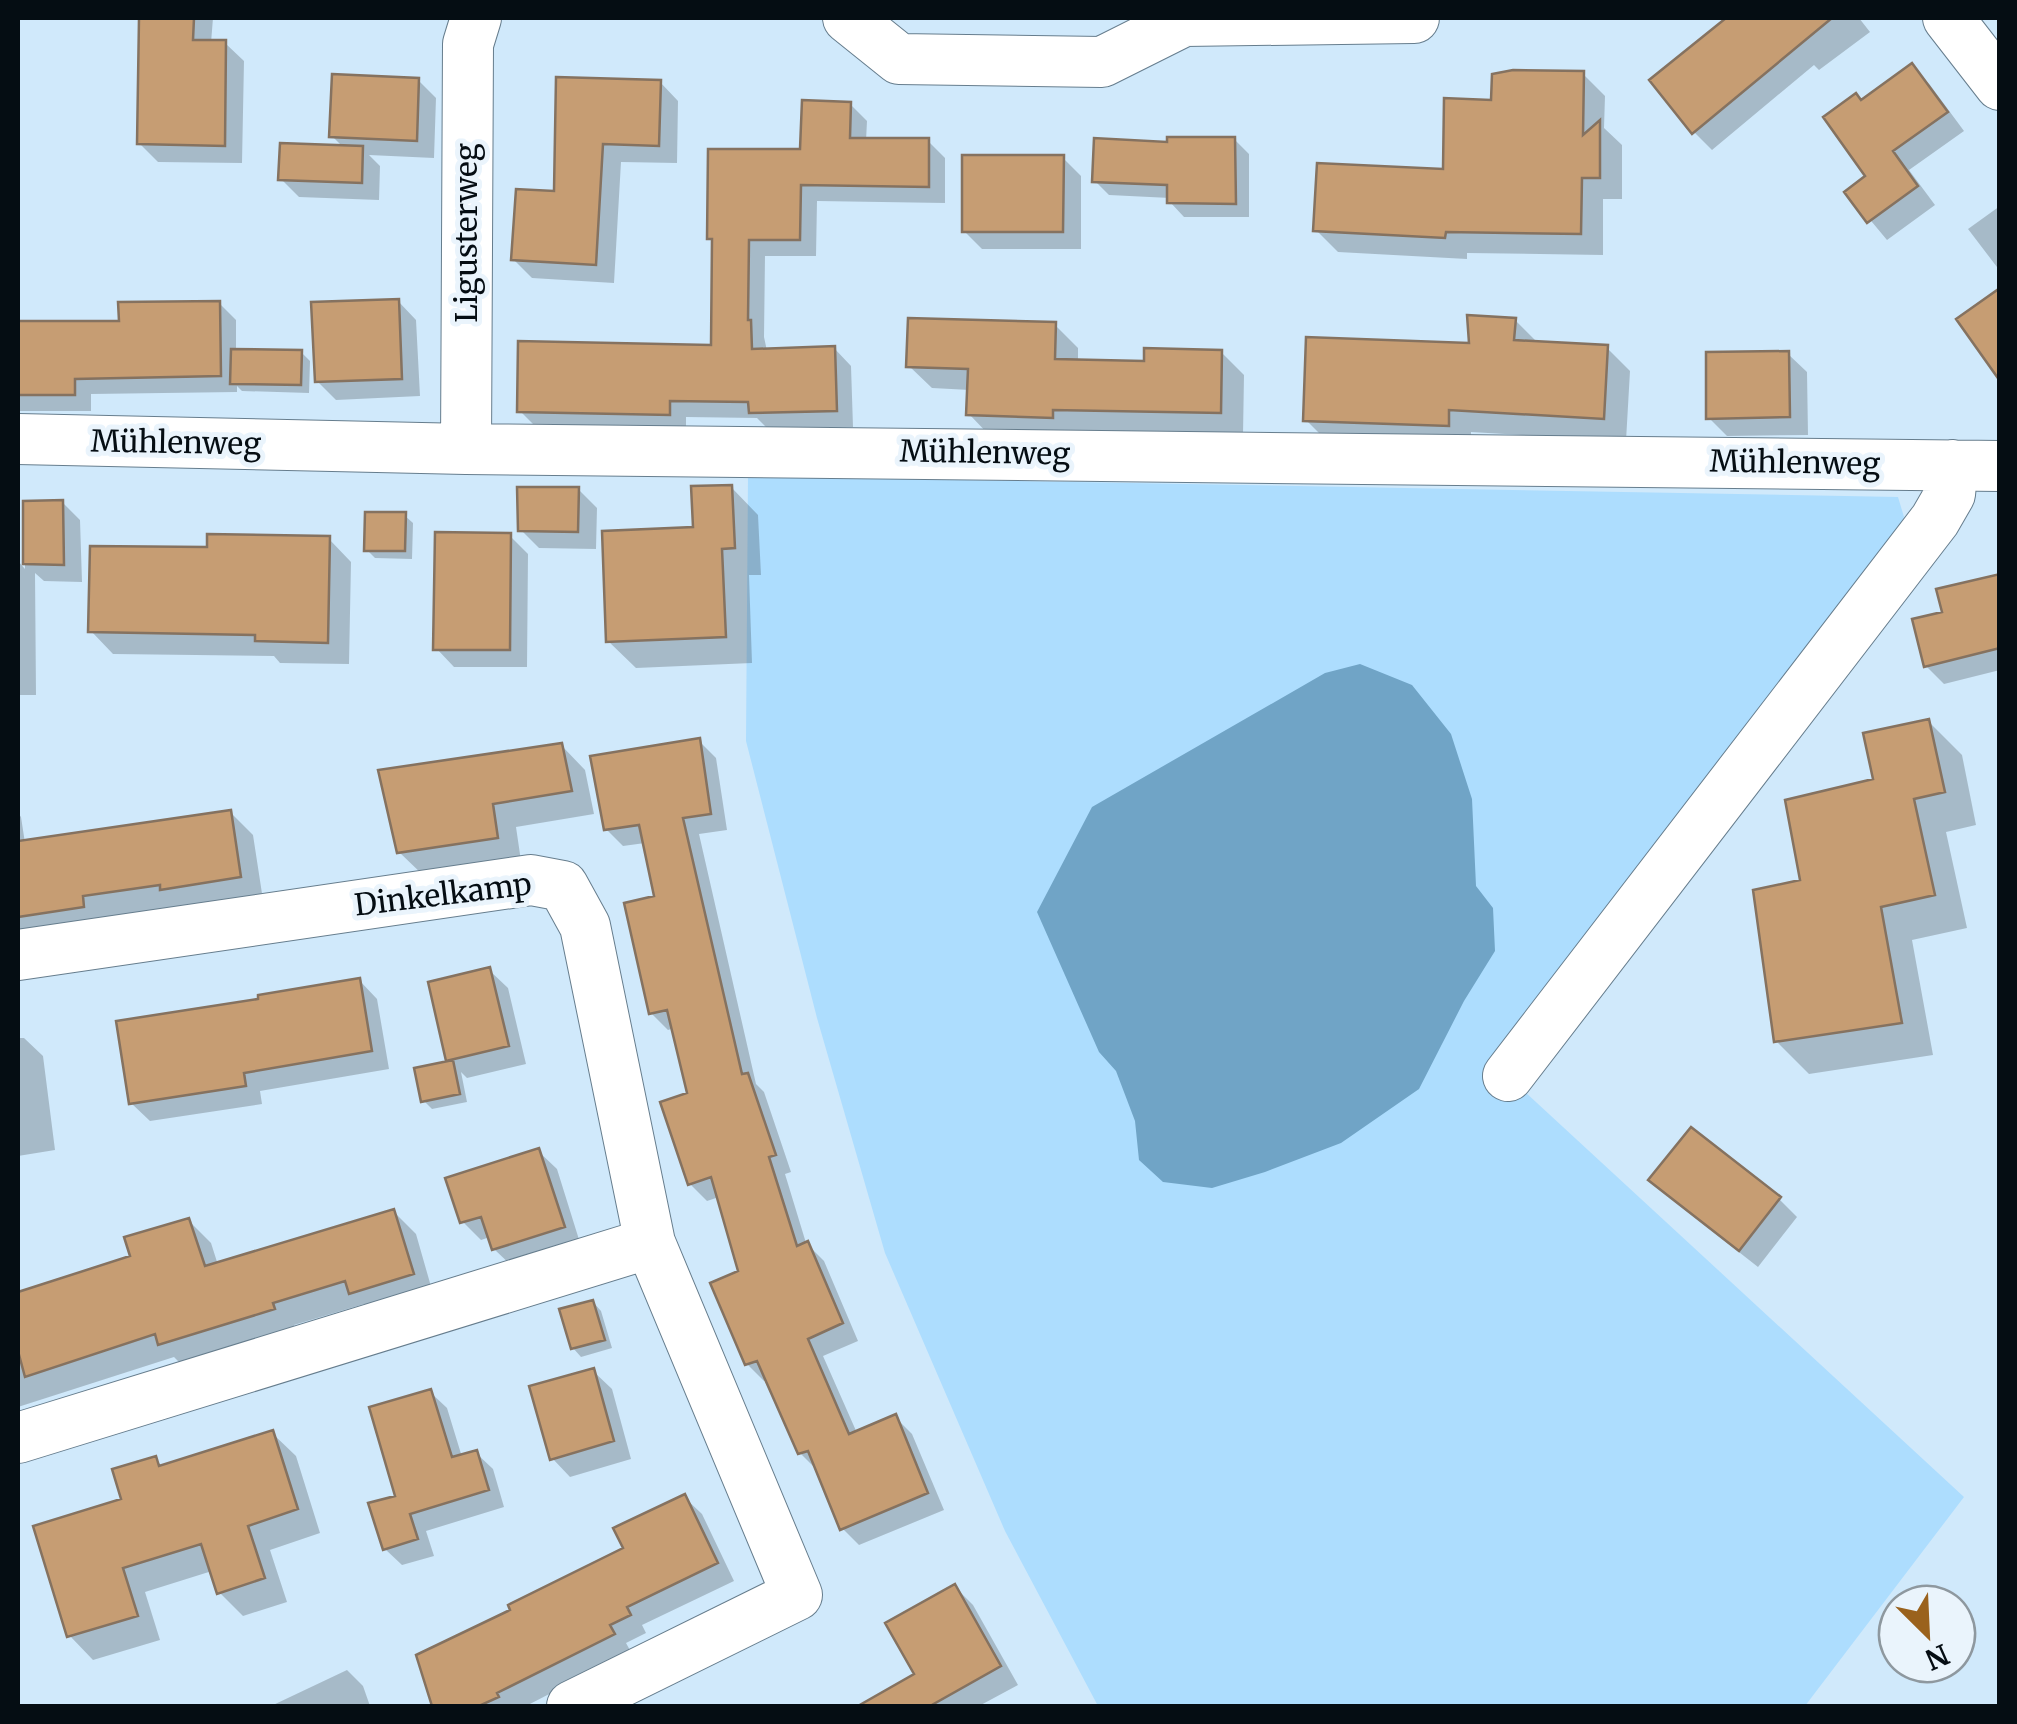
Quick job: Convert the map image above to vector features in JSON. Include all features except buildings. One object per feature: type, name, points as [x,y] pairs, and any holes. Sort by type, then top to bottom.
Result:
[{"type":"street","name":"Ligusterweg","points":[[466,449],[468,44],[476,18]]},
{"type":"street","points":[[848,18],[898,58],[1102,62],[1181,20],[1414,18]]},
{"type":"street","points":[[1948,18],[2000,86]]},
{"type":"street","name":"Mühlenweg","points":[[18,439],[466,449],[1976,466]]},
{"type":"street","name":"Mühlenweg","points":[[1508,1076],[1935,520],[1950,494],[1976,466]]},
{"type":"street","name":"Dinkelkamp","points":[[18,956],[530,880],[564,886],[585,926],[650,1244],[797,1595],[572,1706]]},
{"type":"street","points":[[18,1438],[650,1244]]},
{"type":"shaded area","points":[[748,476],[1898,497],[1904,517],[1887,554],[1497,1066],[1964,1497],[1898,1584],[1877,1584],[1877,1611],[1805,1706],[1098,1706],[1005,1531],[885,1253],[817,1018],[746,741]]},
{"type":"shaded area","points":[[1360,664],[1412,685],[1451,734],[1472,799],[1476,886],[1493,908],[1495,951],[1464,1001],[1419,1089],[1341,1143],[1265,1172],[1212,1188],[1163,1182],[1139,1160],[1135,1121],[1116,1071],[1099,1052],[1037,912],[1092,807],[1325,673]]}]
